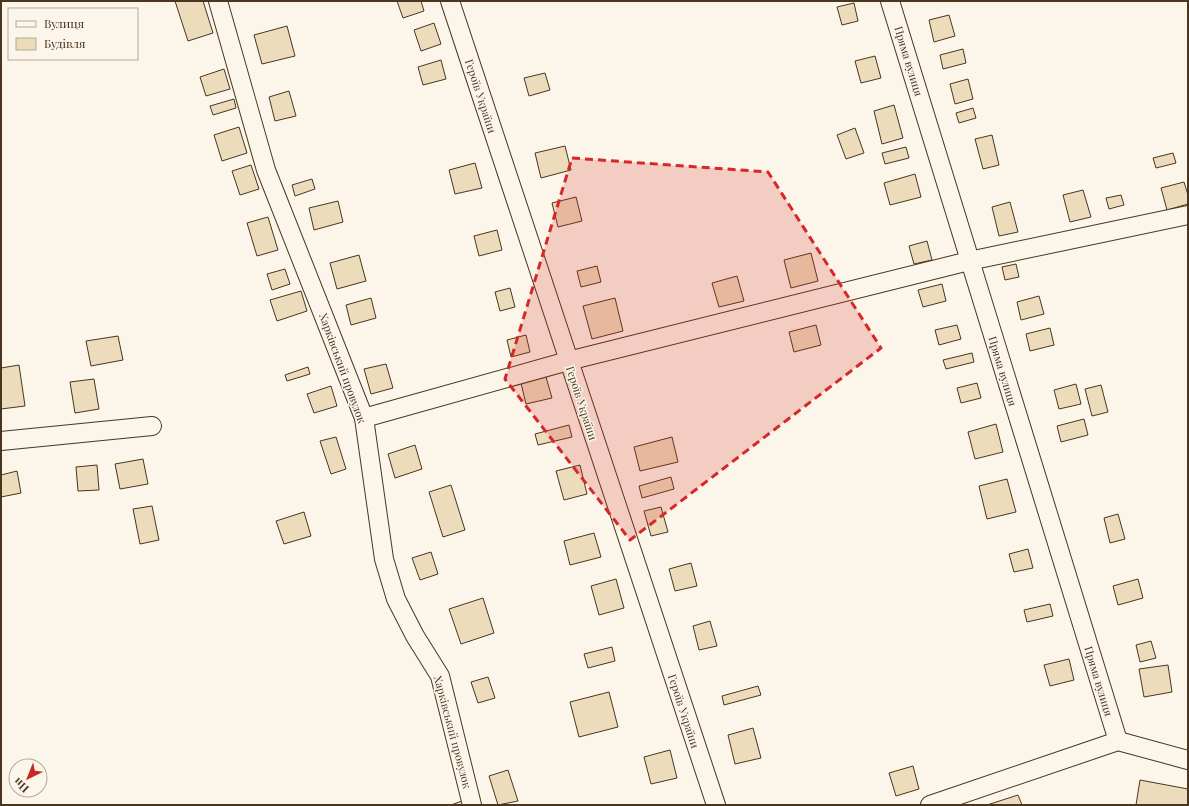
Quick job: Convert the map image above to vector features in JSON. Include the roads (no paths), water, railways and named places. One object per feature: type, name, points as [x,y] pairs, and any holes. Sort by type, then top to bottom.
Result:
[{"type":"street","name":"Харківський провулок","points":[[218,1],[266,170],[364,418],[384,559],[396,599],[415,636],[440,676],[472,805]]},
{"type":"street","name":"Героїв України","points":[[450,1],[716,805]]},
{"type":"street","name":"Пряма вулиця","points":[[890,1],[1118,741]]},
{"type":"street","points":[[364,418],[568,361],[969,261],[1188,215]]},
{"type":"street","points":[[1,441],[152,426]]},
{"type":"street","points":[[930,805],[1118,741],[1188,760]]}]
